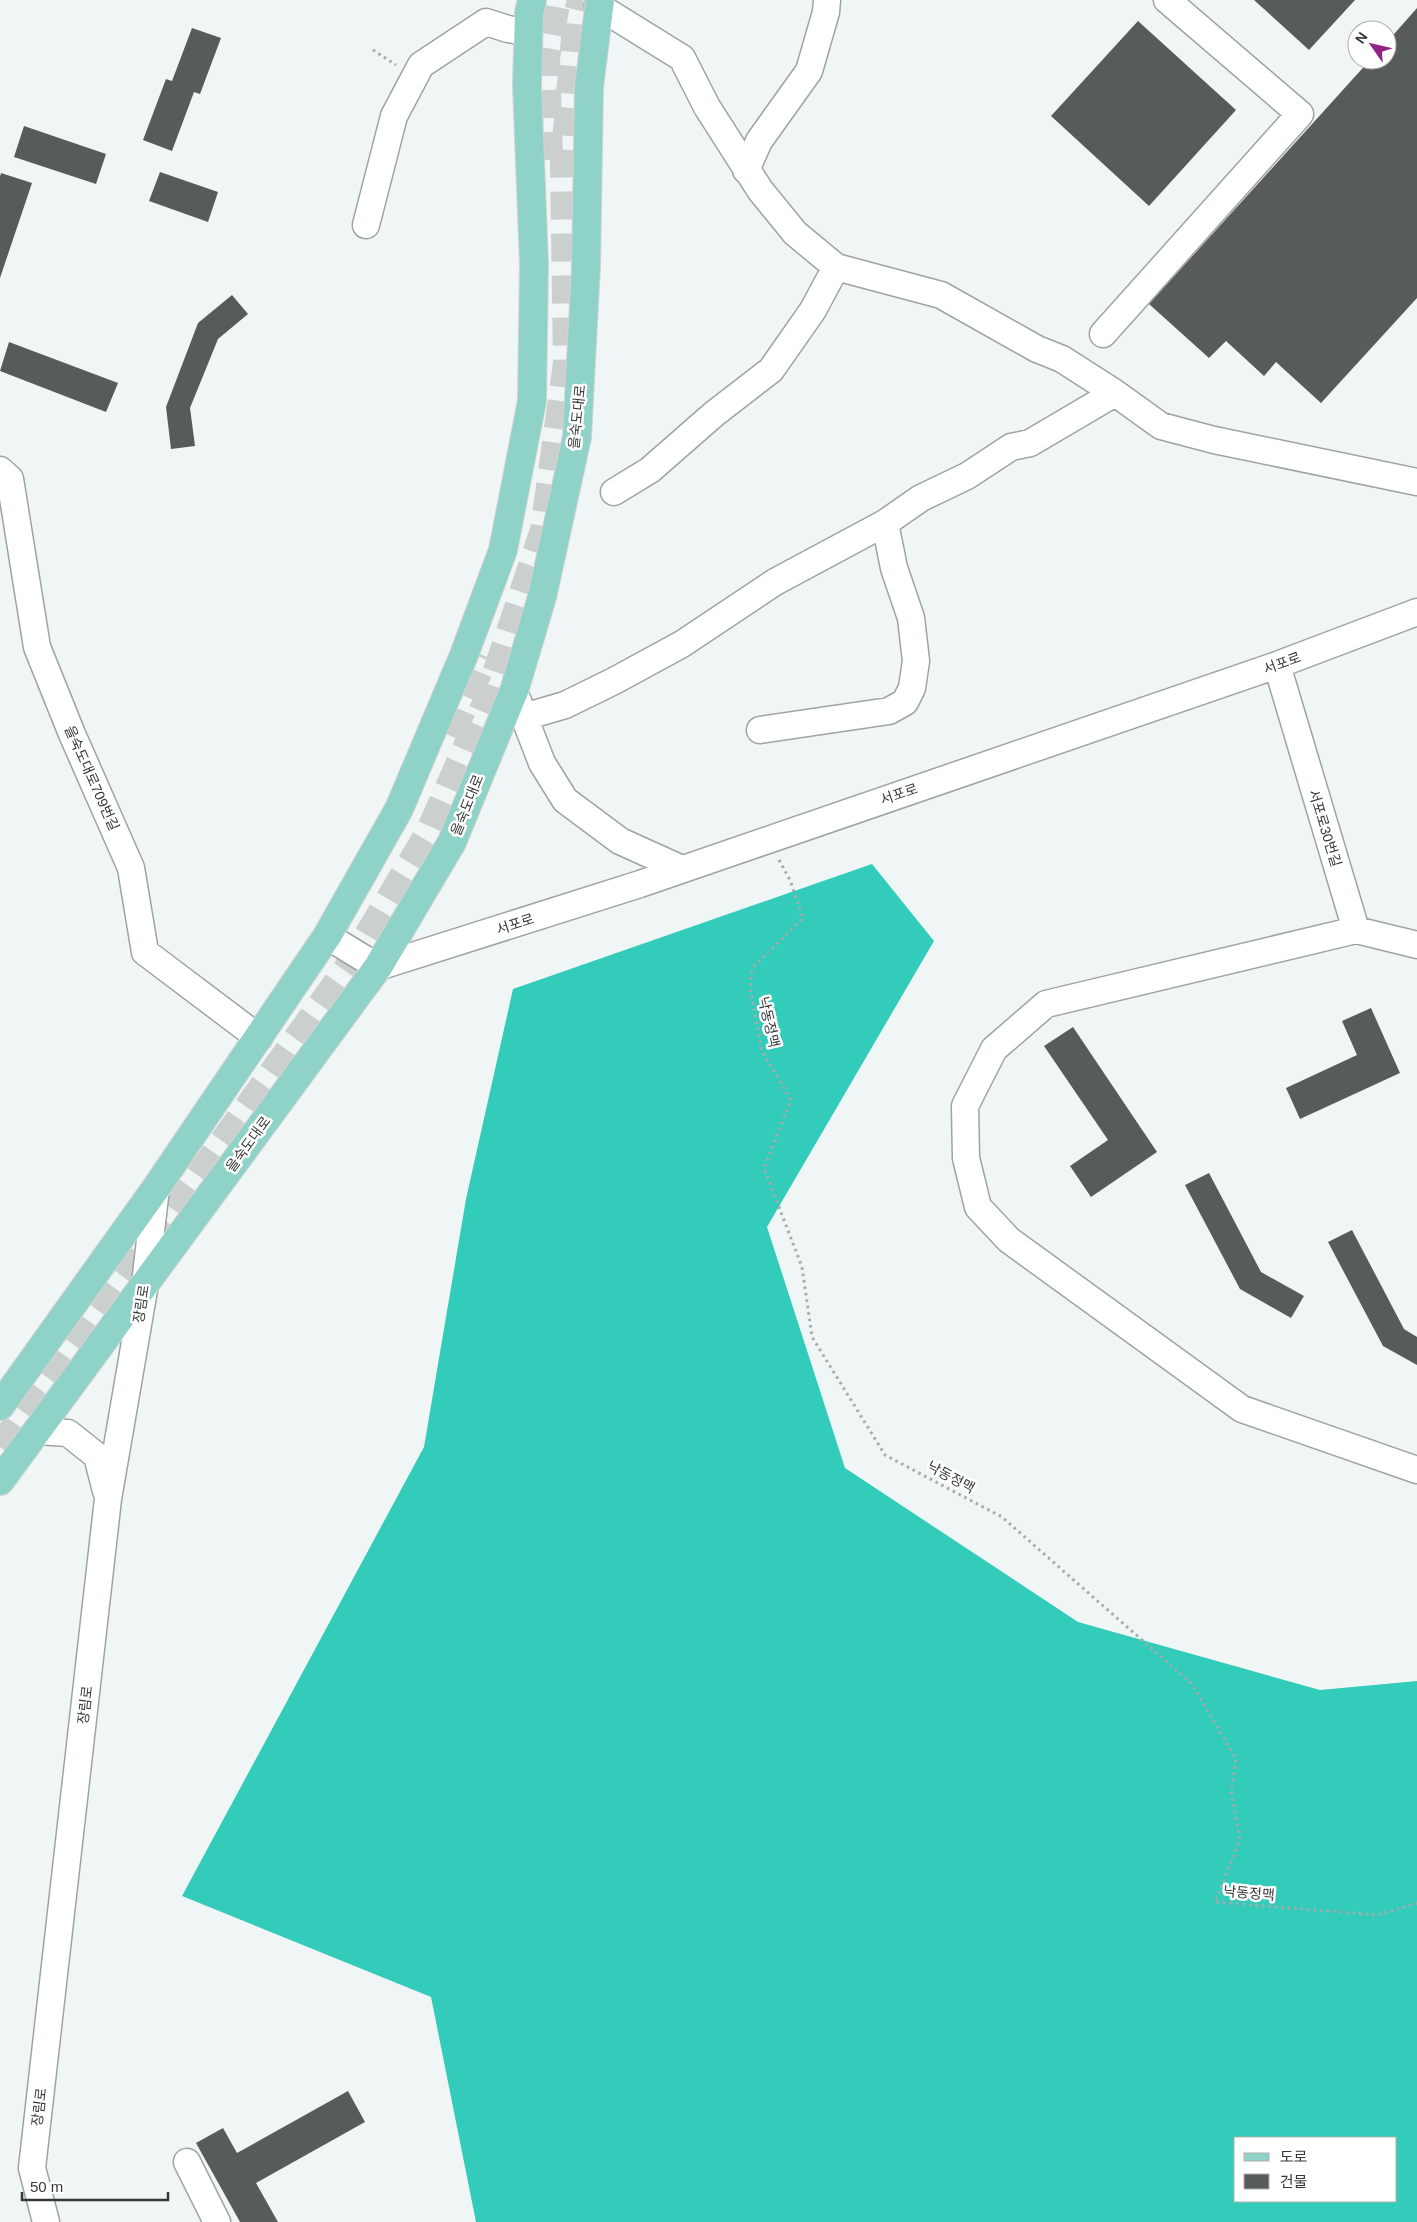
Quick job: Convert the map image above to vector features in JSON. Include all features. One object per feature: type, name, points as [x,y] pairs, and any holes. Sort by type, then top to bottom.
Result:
[{"type":"main road","points":[[0,1406],[156,1188],[327,936],[399,809],[464,654],[503,550],[532,401],[534,264],[527,84],[529,13],[532,0]]},
{"type":"main road","name":"을숙도대로","points":[[0,1481],[378,967],[452,842],[514,691],[542,598],[577,437],[586,266],[589,87],[599,3]]},
{"type":"street","points":[[746,170],[759,140],[809,71],[826,12],[827,0]]},
{"type":"street","points":[[1103,334],[1300,114],[1167,0]]},
{"type":"street","points":[[599,3],[682,58],[707,107],[746,170],[795,233],[836,267],[941,295],[1037,349],[1062,359],[1115,393],[1161,426],[1214,440],[1417,482]]},
{"type":"street","points":[[366,224],[394,116],[421,65],[486,22],[508,29],[528,32]]},
{"type":"street","points":[[614,492],[650,470],[714,414],[771,370],[813,310],[836,267]]},
{"type":"street","points":[[524,717],[565,705],[682,644],[775,582],[885,523],[921,498],[967,476],[1011,447],[1030,443],[1115,393]]},
{"type":"street","name":"을숙도대로709번길","points":[[0,470],[10,480],[37,647],[72,734],[131,868],[145,952],[259,1038]]},
{"type":"street","points":[[760,730],[890,711],[905,702],[912,688],[916,662],[915,653],[911,618],[894,568],[885,523]]},
{"type":"street","name":"서포로","points":[[378,967],[640,884],[1277,665],[1417,612]]},
{"type":"street","name":"서포로30번길","points":[[1277,665],[1356,930]]},
{"type":"street","points":[[514,691],[542,763],[565,800],[620,841],[682,869]]},
{"type":"street","points":[[1417,945],[1356,930],[1046,1004],[994,1049],[965,1106],[966,1158],[978,1207],[1009,1240],[1242,1409],[1417,1470]]},
{"type":"street","points":[[327,936],[378,967]]},
{"type":"street","name":"장림로","points":[[46,2222],[32,2168],[108,1499],[145,1284],[156,1188]]},
{"type":"street","points":[[37,1431],[68,1432],[97,1456],[108,1499]]},
{"type":"street","points":[[187,2162],[217,2222]]},
{"type":"path","name":"낙동정맥","points":[[768,839],[790,880],[803,918],[752,968],[750,989],[762,1051],[791,1100],[764,1168],[802,1267],[812,1337],[885,1455],[1002,1517],[1192,1684],[1236,1759],[1231,1792],[1240,1839],[1215,1902],[1378,1915],[1417,1903]]},
{"type":"green space","points":[[872,864],[934,941],[767,1227],[845,1468],[1078,1622],[1320,1690],[1417,1681],[1417,2222],[476,2222],[431,1997],[182,1896],[424,1447],[466,1199],[513,989]]},
{"type":"building","points":[[1254,0],[1355,0],[1309,50]]},
{"type":"building","points":[[1417,8],[1417,298],[1321,403],[1276,362],[1264,376],[1226,341],[1209,358],[1149,304],[1361,70],[1397,70],[1397,31]]},
{"type":"building","points":[[1138,21],[1236,110],[1149,206],[1051,116]]},
{"type":"building","points":[[192,28],[221,38],[200,94],[194,92],[172,151],[143,140],[166,79],[172,81]]},
{"type":"building","points":[[24,126],[106,154],[96,184],[14,157]]},
{"type":"building","points":[[160,172],[218,192],[208,222],[149,201]]},
{"type":"building","points":[[1,173],[32,183],[0,278],[0,177]]},
{"type":"building","points":[[232,295],[248,314],[218,339],[190,408],[195,446],[171,449],[166,407],[198,323]]},
{"type":"building","points":[[9,342],[118,383],[106,412],[0,371]]},
{"type":"building","points":[[1371,1008],[1400,1073],[1300,1119],[1286,1088],[1357,1055],[1342,1021]]},
{"type":"building","points":[[1073,1027],[1157,1152],[1091,1197],[1070,1166],[1108,1140],[1044,1046]]},
{"type":"building","points":[[1209,1173],[1261,1272],[1304,1296],[1291,1318],[1240,1289],[1185,1185]]},
{"type":"building","points":[[1352,1230],[1404,1329],[1417,1337],[1417,1365],[1383,1346],[1328,1242]]},
{"type":"building","points":[[348,2091],[365,2122],[256,2183],[278,2222],[240,2222],[196,2143],[223,2128],[237,2153]]},
{"type":"tunnel","points":[[549,160],[546,57],[557,0]]},
{"type":"tunnel","points":[[0,1447],[163,1226],[352,962],[429,833],[487,701],[544,530],[567,363],[564,164],[577,16],[581,0]]},
{"type":"tunnel","points":[[451,736],[485,656]]}]
